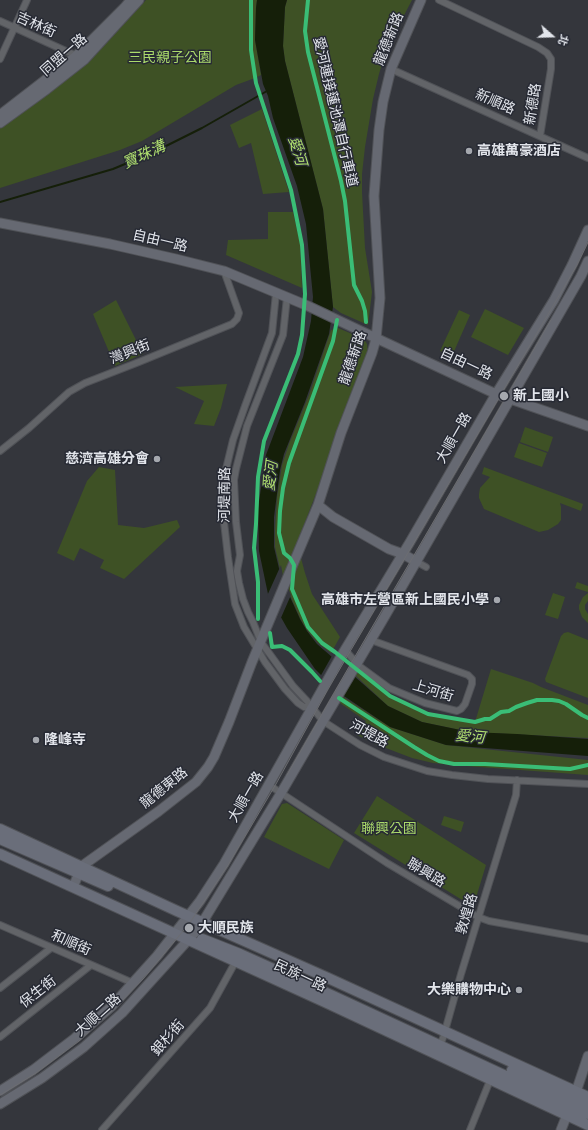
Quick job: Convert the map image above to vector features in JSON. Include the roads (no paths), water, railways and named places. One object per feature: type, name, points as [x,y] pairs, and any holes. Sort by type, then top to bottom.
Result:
[{"type":"main road","name":"民族一路","points":[[0,829],[77,877]]},
{"type":"main road","name":"民族一路","points":[[0,839],[77,877],[182,925],[238,958],[441,1042],[572,1103],[588,1114]]},
{"type":"main road","name":"民族一路","points":[[0,847],[77,877],[196,932],[370,1004],[441,1042],[493,1075],[572,1103],[588,1105]]},
{"type":"main road","name":"民族一路","points":[[0,854],[77,877]]},
{"type":"main road","name":"民族一路","points":[[572,1103],[588,1097]]},
{"type":"main road","name":"民族一路","points":[[572,1103],[588,1125]]},
{"type":"street","points":[[0,59],[27,0]]},
{"type":"street","name":"同盟一路","points":[[0,115],[80,58],[131,0]]},
{"type":"street","name":"同盟一路","points":[[0,123],[47,89],[139,0]]},
{"type":"street","name":"龍德新路","points":[[318,505],[341,433],[376,339],[380,298],[374,196],[379,130],[383,102],[391,69],[421,0]]},
{"type":"street","name":"新德路","points":[[439,0],[538,47],[547,53],[551,60],[551,69],[540,136]]},
{"type":"street","name":"吉林街","points":[[0,21],[80,58]]},
{"type":"street","name":"新順路","points":[[391,69],[588,158]]},
{"type":"street","name":"自由一路","points":[[0,223],[110,244],[224,271],[308,306],[496,394],[588,424]]},
{"type":"street","name":"大順一路","points":[[182,925],[224,864],[342,654],[403,554],[496,394],[554,300],[588,230]]},
{"type":"street","name":"大順一路","points":[[196,932],[281,794],[417,562],[581,276],[588,260]]},
{"type":"street","name":"灣興街","points":[[0,451],[29,428],[69,392],[85,383],[232,324],[239,313],[224,271]]},
{"type":"street","name":"河堤南路","points":[[276,293],[272,333],[234,440],[226,469],[222,505],[235,604],[244,627],[285,684],[293,686],[312,707]]},
{"type":"street","name":"河堤南路","points":[[287,297],[283,335],[247,426],[236,468],[234,480],[236,522],[240,554],[237,571],[242,599],[253,622],[259,646],[274,674],[292,696],[304,707],[312,707]]},
{"type":"street","points":[[318,505],[333,517],[389,549],[403,554],[426,567]]},
{"type":"street","name":"龍德東路","points":[[77,877],[196,782],[203,774],[214,757],[224,734],[318,505]]},
{"type":"street","name":"上河街","points":[[342,654],[355,667],[389,688],[425,703],[457,711],[465,704],[472,684],[472,679],[468,675],[371,640]]},
{"type":"street","name":"河堤路","points":[[312,707],[323,721],[360,745],[384,757],[427,772],[474,777],[588,784]]},
{"type":"street","name":"敦煌路","points":[[441,1042],[516,795],[517,780]]},
{"type":"street","name":"聯興路","points":[[269,785],[387,864],[478,917],[489,921],[588,939]]},
{"type":"street","name":"和順街","points":[[0,925],[133,983]]},
{"type":"street","name":"大順二路","points":[[0,1091],[34,1070],[75,1038],[112,1006],[157,956],[182,925]]},
{"type":"street","name":"大順二路","points":[[0,1104],[42,1078],[84,1047],[122,1013],[196,932]]},
{"type":"street","points":[[0,988],[51,948]]},
{"type":"street","name":"銀杉街","points":[[102,1130],[210,1008],[238,958]]},
{"type":"street","name":"保生街","points":[[0,1037],[91,965]]},
{"type":"street","points":[[561,1130],[588,1056]]},
{"type":"street","points":[[470,1130],[493,1075]]},
{"type":"water","name":"愛河","points":[[257,0],[287,0],[285,7],[283,46],[285,61],[323,209],[333,307],[329,334],[305,402],[284,454],[280,470],[274,517],[274,547],[281,577],[300,619],[317,644],[388,706],[422,722],[470,732],[588,739],[588,756],[446,745],[390,727],[338,692],[315,669],[287,628],[268,594],[259,551],[258,508],[266,455],[303,357],[311,321],[313,297],[306,224],[297,186],[273,118],[268,96],[263,84],[255,40]]},
{"type":"waterway","name":"寶珠溝","points":[[0,202],[113,169],[156,151],[202,128],[267,91]]},
{"type":"tram line","points":[[0,1095],[36,1073],[79,1041],[115,1008],[143,979],[189,924],[228,865],[276,784],[328,689],[577,265],[588,242]]},
{"type":"tram line","points":[[287,775],[551,320]]},
{"type":"place","name":"高雄萬豪酒店","points":[[469,151]]},
{"type":"place","name":"新上國小","points":[[504,396]]},
{"type":"place","name":"慈濟高雄分會","points":[[157,459]]},
{"type":"place","name":"高雄市左營區新上國民小學","points":[[497,600]]},
{"type":"place","name":"隆峰寺","points":[[36,740]]},
{"type":"place","name":"大順民族","points":[[189,928]]},
{"type":"place","name":"大樂購物中心","points":[[519,990]]},
{"type":"park label","name":"三民親子公園","points":[[170,58]]},
{"type":"park label","name":"聯興公園","points":[[389,829]]}]
